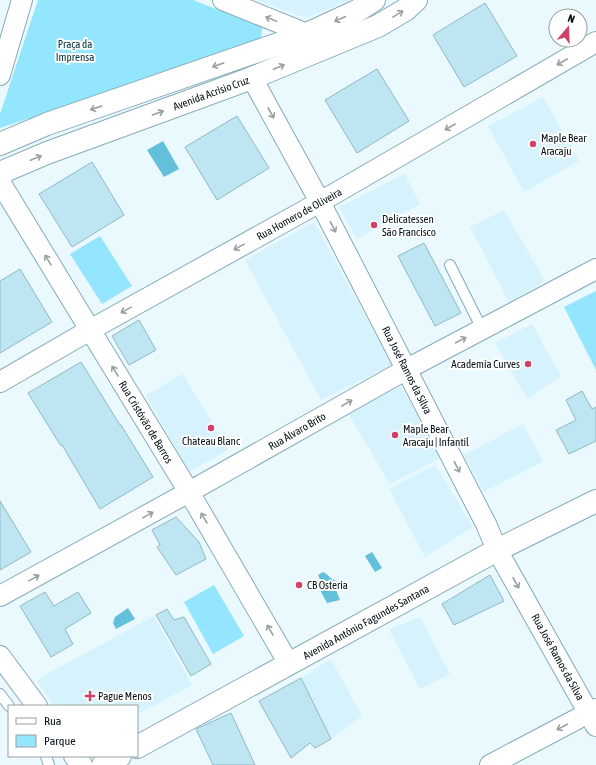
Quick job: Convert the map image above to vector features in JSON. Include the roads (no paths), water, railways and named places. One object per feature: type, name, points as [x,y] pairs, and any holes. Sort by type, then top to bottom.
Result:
[{"type":"street","points":[[0,75],[22,0]]},
{"type":"street","points":[[0,144],[47,124],[307,34],[357,11],[374,0]]},
{"type":"street","name":"Avenida Acrísio Cruz","points":[[0,173],[47,153],[252,78],[378,26],[406,10],[416,0]]},
{"type":"street","points":[[227,1],[307,34]]},
{"type":"street","name":"Rua Homero de Oliveira","points":[[0,382],[320,202],[596,42]]},
{"type":"street","name":"Rua José Ramos da Silva","points":[[252,78],[320,202],[407,369],[486,524],[497,550],[594,716]]},
{"type":"street","name":"Rua Cristóvão de Barros","points":[[0,182],[188,492],[289,664]]},
{"type":"street","name":"Rua Álvaro Brito","points":[[0,596],[407,369],[596,269]]},
{"type":"street","name":"Avenida Antônio Fagundes Santana","points":[[138,746],[497,550],[596,501]]},
{"type":"street","points":[[0,656],[36,705]]},
{"type":"street","points":[[490,765],[594,716]]},
{"type":"street","points":[[75,757],[82,765]]},
{"type":"street","points":[[103,765],[118,757]]},
{"type":"lane","points":[[450,265],[482,329]]},
{"type":"lane","points":[[0,694],[8,705]]},
{"type":"place","name":"Maple Bear Aracaju","points":[[533,144]]},
{"type":"place","name":"Delicatessen São Francisco","points":[[374,225]]},
{"type":"place","name":"Academia Curves","points":[[528,364]]},
{"type":"place","name":"Chateau Blanc","points":[[211,428]]},
{"type":"place","name":"Maple Bear Aracaju | Infantil","points":[[395,435]]},
{"type":"place","name":"CB Osteria","points":[[299,585]]},
{"type":"place","name":"Pague Menos","points":[[90,696]]},
{"type":"park label","name":"Praça da Imprensa","points":[[75,50]]}]
